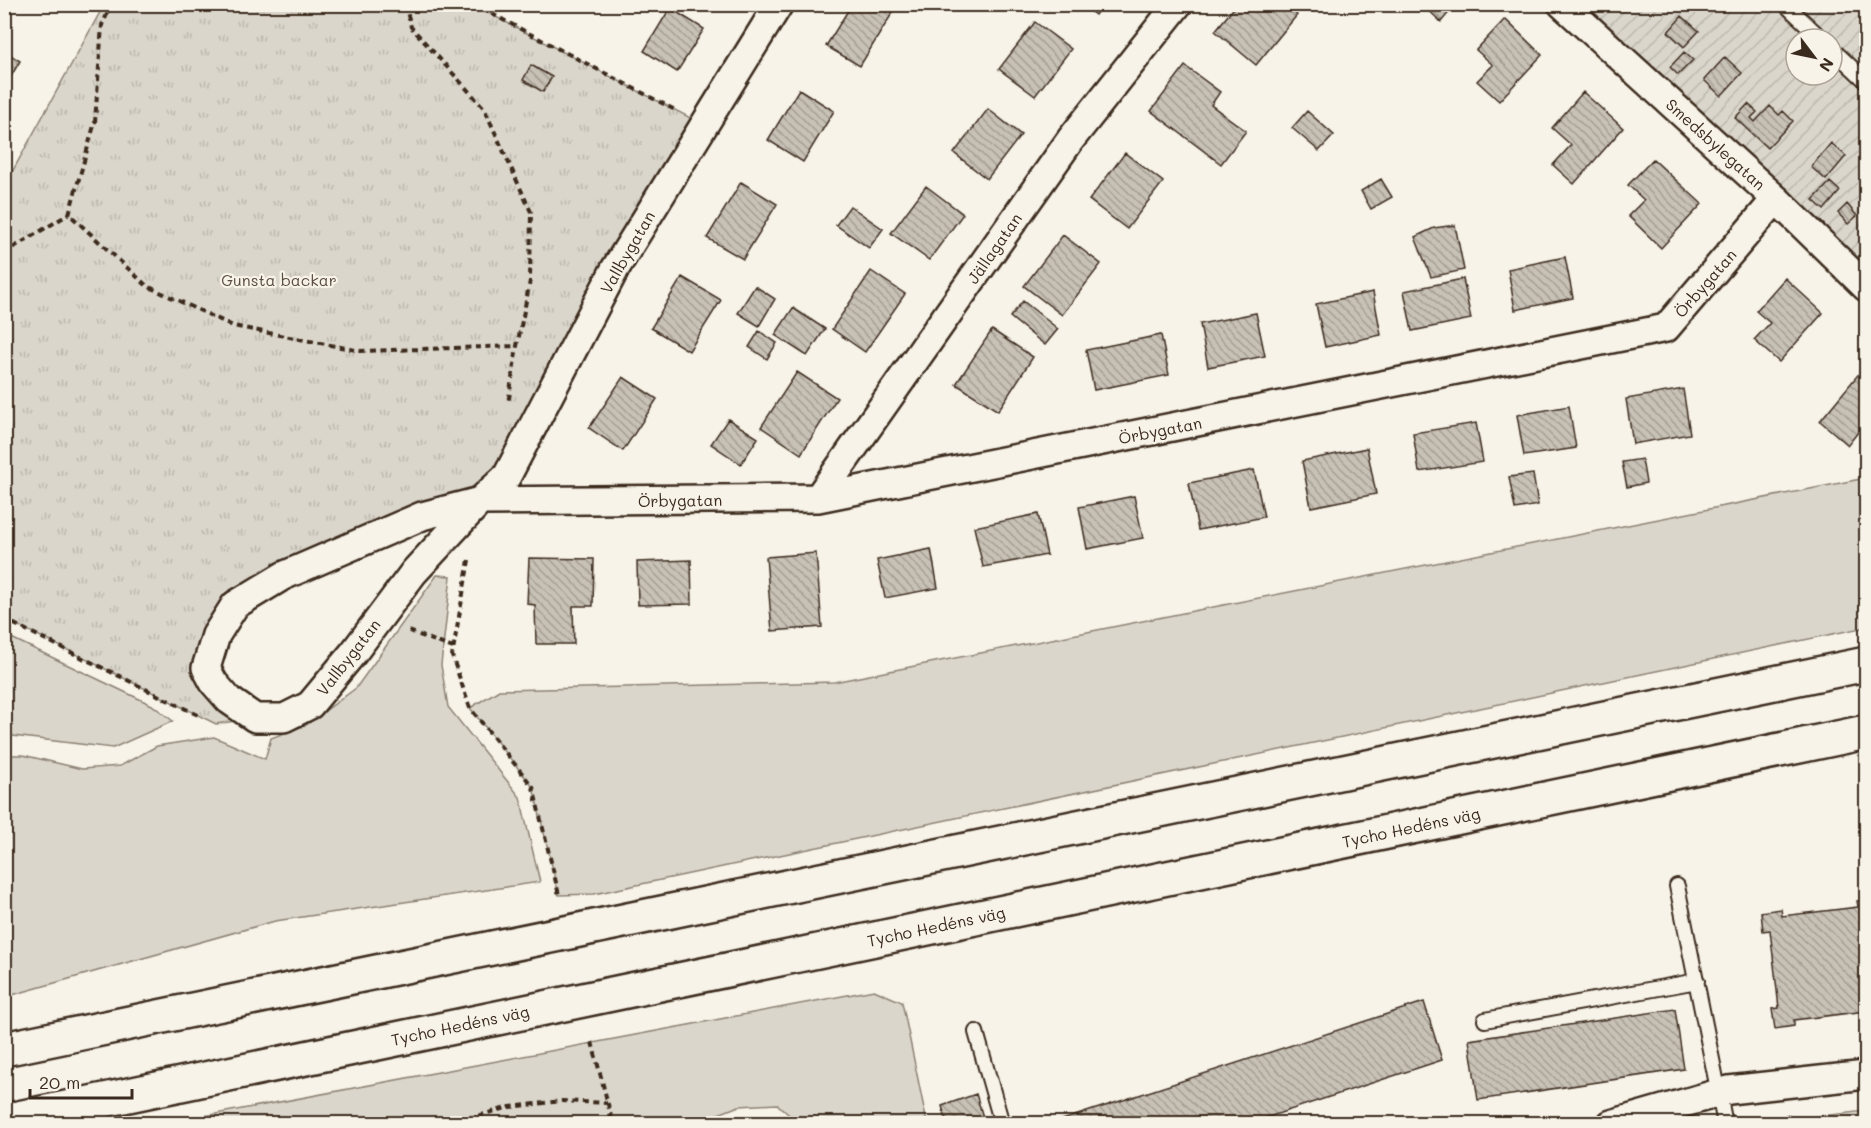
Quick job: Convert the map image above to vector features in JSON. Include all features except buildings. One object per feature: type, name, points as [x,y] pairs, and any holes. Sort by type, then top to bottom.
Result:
[{"type":"main road","points":[[4,1049],[1866,664]]},
{"type":"main road","name":"Tycho Hedéns väg","points":[[4,1121],[1866,732]]},
{"type":"street","name":"Vallbygatan","points":[[480,501],[422,516],[283,576],[235,605],[216,635],[206,668],[214,683],[229,700],[255,718],[284,718],[310,705],[354,652],[414,572],[480,501],[507,476],[615,269],[779,4]]},
{"type":"street","name":"Jällagatan","points":[[819,498],[1071,139],[1178,4]]},
{"type":"street","name":"Smedsbylegatan","points":[[1562,4],[1776,199],[1866,287]]},
{"type":"street","name":"Örbygatan","points":[[480,501],[819,498],[1666,328],[1776,199]]},
{"type":"street","points":[[1611,1124],[1720,1092],[1866,1075]]},
{"type":"lane","points":[[1785,4],[1809,27]]},
{"type":"lane","points":[[1844,60],[1866,81]]},
{"type":"lane","points":[[1677,886],[1725,1124]]},
{"type":"lane","points":[[1485,1020],[1697,981]]},
{"type":"lane","points":[[976,1032],[1002,1124]]},
{"type":"path","points":[[4,253],[69,214],[94,122],[102,25],[112,4]]},
{"type":"path","points":[[405,4],[411,27],[484,108],[531,212],[530,281],[506,411]]},
{"type":"path","points":[[473,4],[704,125]]},
{"type":"path","points":[[69,214],[147,286],[233,326],[361,351],[517,346]]},
{"type":"path","points":[[470,556],[452,656],[470,708],[533,787],[559,896]]},
{"type":"path","points":[[4,619],[206,719]]},
{"type":"path","points":[[378,619],[453,648]]},
{"type":"path","points":[[592,1042],[613,1124]]},
{"type":"path","points":[[448,1124],[510,1107],[562,1101],[608,1103]]},
{"type":"green space","name":"Gunsta backar","points":[[104,5],[473,5],[704,125],[507,476],[235,606],[206,668],[255,718],[216,724],[5,619],[5,185]]},
{"type":"green space","points":[[1562,5],[1866,5],[1866,287]]},
{"type":"green space","points":[[1866,478],[1866,627],[594,894],[559,895],[533,787],[470,708],[499,690],[834,682]]},
{"type":"green space","points":[[437,575],[451,576],[441,665],[448,707],[520,797],[540,882],[275,921],[5,997],[5,755],[23,755],[82,769],[120,766],[157,746],[214,737],[265,759],[271,738],[306,725],[356,688]]},
{"type":"green space","points":[[5,635],[152,705],[173,721],[113,748],[5,735]]},
{"type":"green space","points":[[874,990],[902,1002],[927,1123],[798,1123],[777,1104],[739,1106],[693,1124],[168,1123]]},
{"type":"green space","points":[[1866,1111],[1866,1123],[1757,1123]]}]
